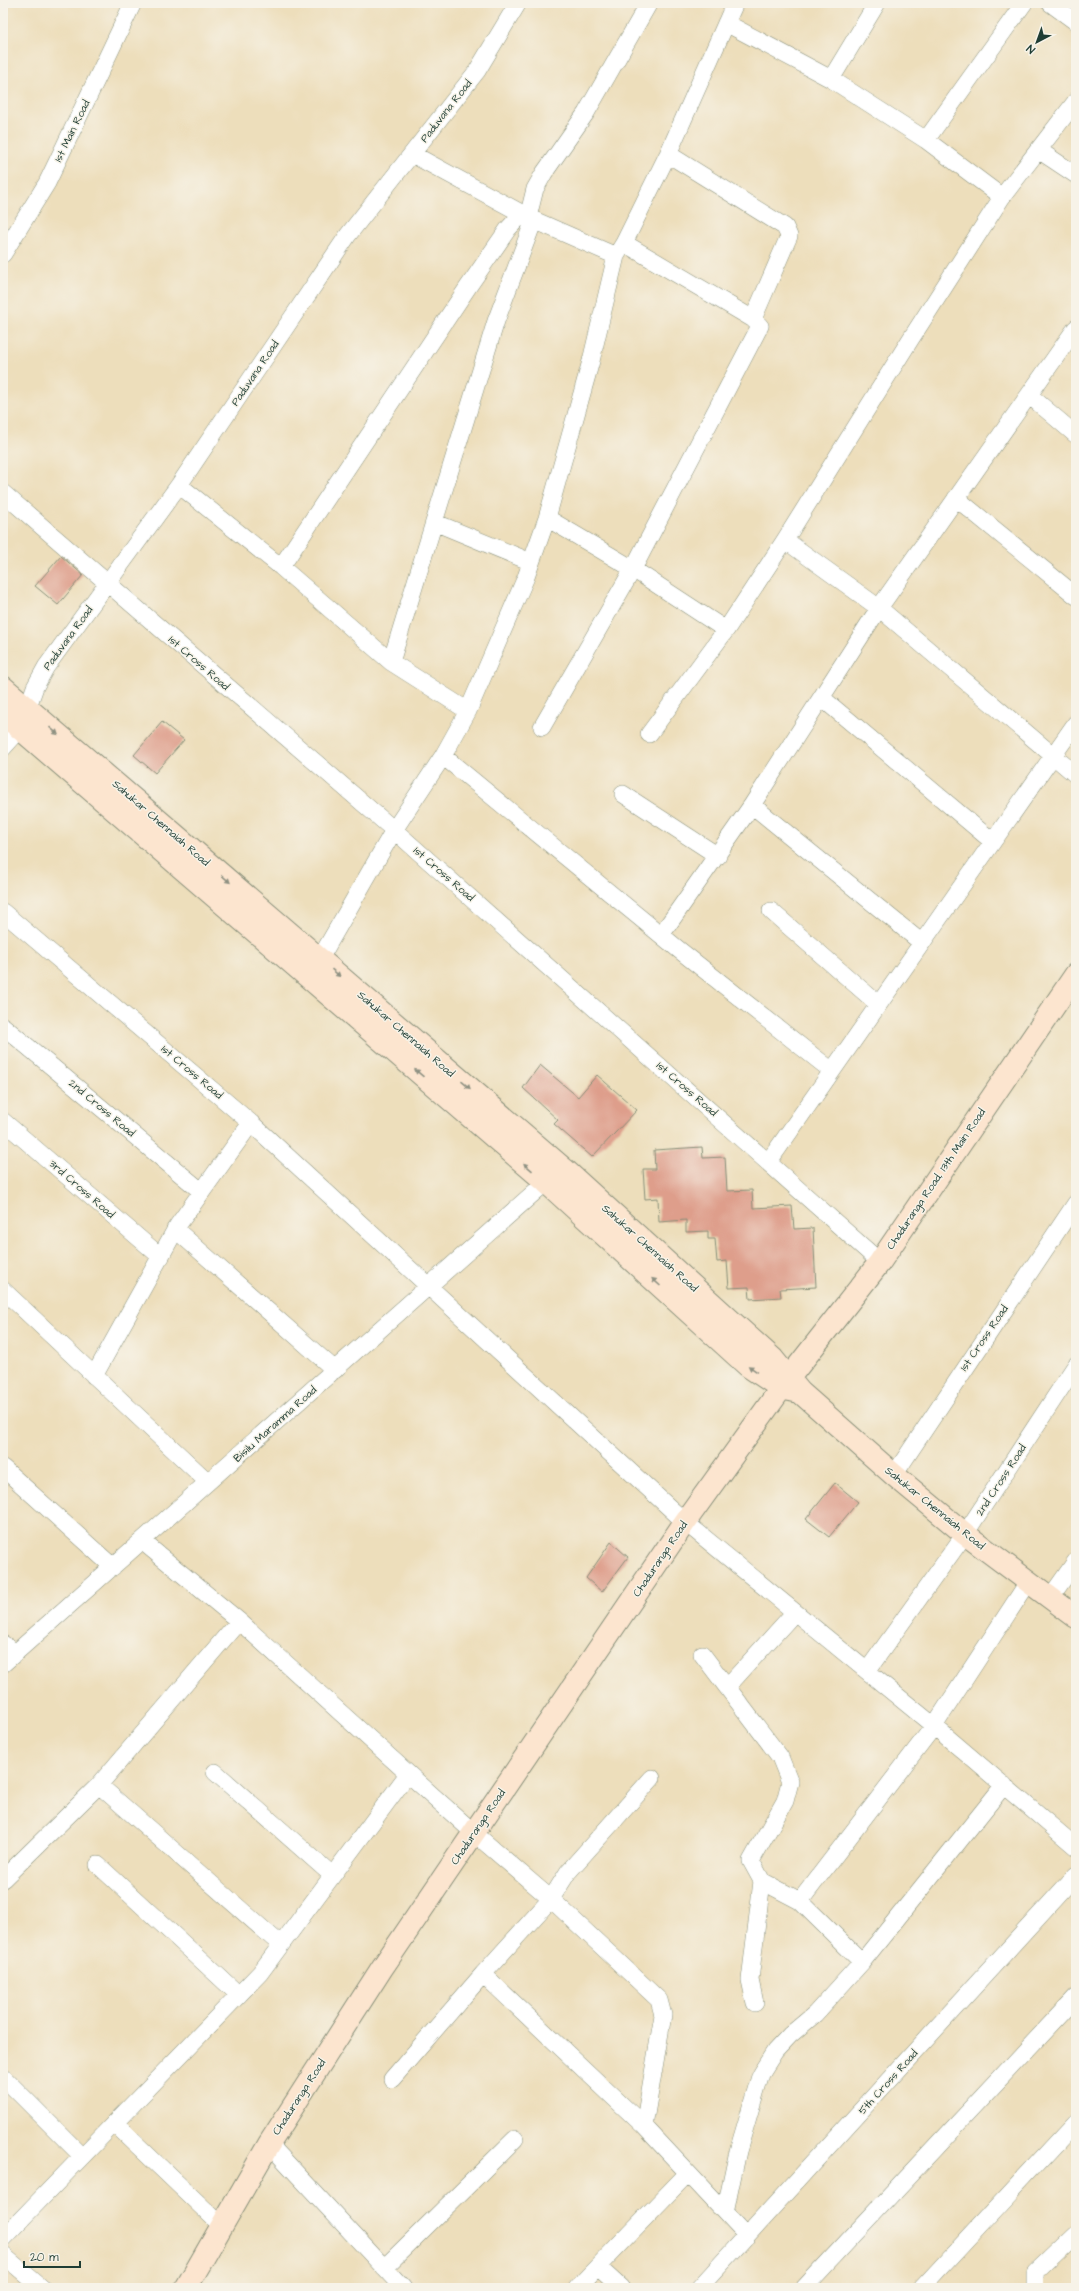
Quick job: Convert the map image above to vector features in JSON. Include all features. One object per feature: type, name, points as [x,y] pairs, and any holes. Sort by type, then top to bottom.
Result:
[{"type":"street","name":"1st Main Road","points":[[3,254],[47,183],[133,3]]},
{"type":"street","name":"Paduvana Road","points":[[3,748],[20,729],[35,687],[46,667],[179,485],[348,235],[477,71],[518,3]]},
{"type":"street","points":[[391,662],[528,217],[535,189],[544,173],[586,112],[649,3]]},
{"type":"street","points":[[314,968],[394,830],[443,756],[468,711],[532,562],[547,518],[591,362],[620,249],[668,154],[735,3]]},
{"type":"street","points":[[831,80],[877,3]]},
{"type":"street","points":[[926,140],[1024,3]]},
{"type":"street","points":[[1050,3],[1076,22]]},
{"type":"street","points":[[726,23],[831,80],[926,140],[1002,197]]},
{"type":"street","points":[[649,734],[726,630],[785,540],[905,347],[1002,197],[1040,150],[1076,101]]},
{"type":"street","points":[[1040,150],[1076,175]]},
{"type":"street","points":[[412,154],[528,217],[620,249],[753,319],[760,326],[633,569],[542,726]]},
{"type":"street","points":[[668,154],[785,227],[789,236],[753,319]]},
{"type":"street","points":[[281,567],[508,229],[528,217]]},
{"type":"street","points":[[661,935],[718,856],[752,805],[879,608],[1076,328]]},
{"type":"street","points":[[1029,395],[1076,435]]},
{"type":"street","points":[[179,485],[281,567],[391,662],[468,711]]},
{"type":"street","name":"1st Cross Road","points":[[3,493],[394,830],[769,1161],[880,1262]]},
{"type":"street","points":[[956,498],[1076,596]]},
{"type":"street","points":[[547,518],[633,569],[726,630]]},
{"type":"street","points":[[434,522],[532,562]]},
{"type":"street","points":[[785,540],[879,608],[1076,775]]},
{"type":"street","name":"Sahukar Chennaiah Road","points":[[3,687],[314,968],[748,1366],[790,1386],[966,1534],[1076,1617]]},
{"type":"street","points":[[822,698],[992,841]]},
{"type":"street","name":"Sahukar Chennaiah Road","points":[[3,714],[314,968],[564,1169],[773,1360],[790,1386]]},
{"type":"street","points":[[769,1161],[1076,723]]},
{"type":"street","points":[[443,756],[661,935],[832,1071]]},
{"type":"street","points":[[623,794],[718,856]]},
{"type":"street","points":[[752,805],[922,943]]},
{"type":"street","points":[[771,911],[878,1004]]},
{"type":"street","name":"1st Cross Road","points":[[3,912],[251,1123],[685,1522],[934,1726],[1076,1847]]},
{"type":"street","name":"Chaduranga Road, 13th Main Road","points":[[790,1386],[880,1262],[1076,974]]},
{"type":"street","name":"2nd Cross Road","points":[[3,1026],[201,1191]]},
{"type":"street","name":"3rd Cross Road","points":[[3,1122],[161,1257]]},
{"type":"street","points":[[94,1376],[161,1257],[175,1229],[251,1123]]},
{"type":"street","name":"Bisilu Maramma Road","points":[[3,1664],[10,1648],[113,1567],[546,1182]]},
{"type":"street","name":"1st Cross Road","points":[[894,1475],[1076,1203]]},
{"type":"street","points":[[175,1229],[335,1370]]},
{"type":"street","points":[[3,1290],[208,1482]]},
{"type":"street","name":"2nd Cross Road","points":[[867,1671],[966,1534],[1076,1365]]},
{"type":"street","name":"Chaduranga Road","points":[[186,2288],[270,2144],[382,1968],[685,1522],[790,1386]]},
{"type":"street","points":[[3,1468],[113,1567]]},
{"type":"street","points":[[142,1541],[239,1621],[474,1833],[551,1899],[659,2000],[662,2015],[644,2126]]},
{"type":"street","points":[[1050,1598],[1076,1561]]},
{"type":"street","points":[[800,1902],[934,1726],[1029,1581]]},
{"type":"street","points":[[727,1687],[795,1612]]},
{"type":"street","points":[[3,1879],[99,1785],[239,1621]]},
{"type":"street","points":[[702,1654],[780,1757],[790,1782],[784,1801],[751,1861],[762,1881],[800,1902],[862,1962]]},
{"type":"street","points":[[215,1772],[332,1875]]},
{"type":"street","points":[[3,2238],[260,1973],[408,1774]]},
{"type":"street","points":[[392,2079],[483,1974],[551,1899],[568,1872],[652,1778]]},
{"type":"street","points":[[99,1785],[281,1944]]},
{"type":"street","points":[[725,2212],[738,2151],[761,2073],[776,2051],[790,2035],[815,2014],[862,1962],[1004,1785]]},
{"type":"street","points":[[98,1865],[239,1995]]},
{"type":"street","name":"5th Cross Road","points":[[699,2288],[1076,1875]]},
{"type":"street","points":[[755,2003],[750,1980],[762,1881]]},
{"type":"street","points":[[483,1974],[644,2126],[747,2236]]},
{"type":"street","points":[[804,2288],[1076,1997]]},
{"type":"street","points":[[3,2077],[82,2156]]},
{"type":"street","points":[[922,2288],[1076,2122]]},
{"type":"street","points":[[114,2123],[222,2226]]},
{"type":"street","points":[[384,2268],[515,2138]]},
{"type":"street","points":[[270,2144],[403,2288]]},
{"type":"street","points":[[577,2288],[688,2173]]},
{"type":"street","points":[[1035,2288],[1035,2273],[1076,2234]]},
{"type":"street","points":[[3,2255],[42,2288]]},
{"type":"street","points":[[598,2267],[621,2288]]},
{"type":"building","points":[[61,556],[83,575],[58,605],[35,586]]},
{"type":"building","points":[[162,722],[184,740],[155,773],[134,755]]},
{"type":"building","points":[[540,1065],[578,1097],[597,1075],[637,1110],[592,1157],[554,1124],[558,1120],[523,1088]]},
{"type":"building","points":[[702,1147],[703,1158],[725,1157],[727,1191],[752,1190],[753,1208],[792,1206],[794,1229],[813,1228],[816,1287],[780,1289],[781,1297],[750,1299],[749,1287],[729,1288],[727,1261],[717,1262],[715,1239],[708,1239],[708,1231],[686,1232],[686,1220],[659,1222],[658,1198],[645,1199],[643,1169],[655,1169],[654,1150]]},
{"type":"building","points":[[835,1483],[858,1502],[829,1537],[806,1519]]},
{"type":"building","points":[[611,1542],[628,1557],[602,1592],[586,1578]]}]
